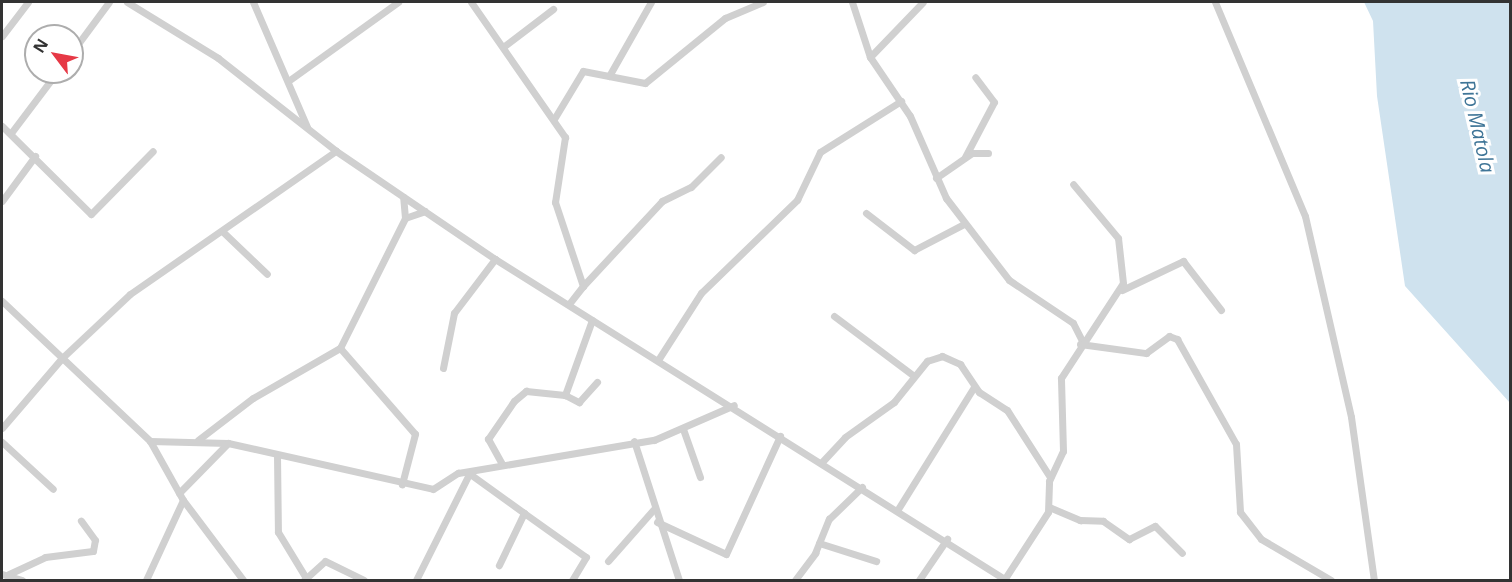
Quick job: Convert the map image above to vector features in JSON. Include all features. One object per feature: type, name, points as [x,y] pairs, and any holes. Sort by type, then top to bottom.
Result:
[{"type":"street","points":[[2,36],[28,2]]},
{"type":"street","points":[[84,36],[110,2]]},
{"type":"street","points":[[127,2],[218,58],[336,151],[495,260],[734,405],[821,463],[947,539],[1005,580],[1049,507],[1050,477],[1063,451],[1058,387],[1081,343],[1122,290],[1184,261],[1221,310]]},
{"type":"street","points":[[254,2],[291,79],[306,127]]},
{"type":"street","points":[[291,79],[398,2]]},
{"type":"street","points":[[471,2],[554,119],[566,146],[556,189],[557,219],[583,286]]},
{"type":"street","points":[[609,76],[651,2]]},
{"type":"street","points":[[554,119],[583,71],[645,83],[725,18],[763,2]]},
{"type":"street","points":[[852,2],[870,57],[901,101],[936,178],[964,224],[1009,280],[1073,323],[1081,343]]},
{"type":"street","points":[[870,57],[924,2]]},
{"type":"street","points":[[1215,2],[1302,208],[1351,417],[1374,580]]},
{"type":"street","points":[[503,47],[553,9]]},
{"type":"street","points":[[965,157],[994,102],[975,77]]},
{"type":"street","points":[[11,133],[48,84]]},
{"type":"street","points":[[658,360],[701,294],[797,200],[820,152],[901,101]]},
{"type":"street","points":[[2,126],[35,156],[91,214],[153,151]]},
{"type":"street","points":[[2,428],[62,358],[130,294],[336,151]]},
{"type":"street","points":[[936,178],[965,157],[988,153]]},
{"type":"street","points":[[2,201],[35,156]]},
{"type":"street","points":[[569,304],[662,201],[691,187],[721,157]]},
{"type":"street","points":[[1073,184],[1118,238],[1122,290]]},
{"type":"street","points":[[198,440],[253,398],[340,348],[405,218],[403,197]]},
{"type":"street","points":[[405,218],[425,211]]},
{"type":"street","points":[[866,213],[914,250],[964,224]]},
{"type":"street","points":[[222,231],[267,274]]},
{"type":"street","points":[[443,368],[454,313],[495,260]]},
{"type":"street","points":[[2,301],[150,441],[181,496],[243,580]]},
{"type":"street","points":[[834,316],[915,376]]},
{"type":"street","points":[[565,395],[592,320]]},
{"type":"street","points":[[1081,343],[1146,353],[1169,336],[1177,339],[1236,444],[1240,513],[1261,539],[1331,580]]},
{"type":"street","points":[[340,348],[415,434],[402,484]]},
{"type":"street","points":[[821,463],[845,437],[894,402],[927,361],[942,356],[960,364],[974,387],[1007,410],[1050,477]]},
{"type":"street","points":[[502,464],[488,439],[514,401],[526,391],[565,395],[579,402],[597,382]]},
{"type":"street","points":[[898,509],[974,387]]},
{"type":"street","points":[[150,441],[198,440],[228,443],[402,484],[437,488],[453,474],[470,473],[502,464],[634,441],[683,429],[734,405]]},
{"type":"street","points":[[683,429],[700,477]]},
{"type":"street","points":[[657,522],[726,554],[780,436]]},
{"type":"street","points":[[634,441],[653,510],[679,580]]},
{"type":"street","points":[[2,442],[54,489]]},
{"type":"street","points":[[146,580],[181,496],[228,443]]},
{"type":"street","points":[[277,455],[278,532],[305,579],[325,561],[364,580]]},
{"type":"street","points":[[470,473],[586,557],[572,580]]},
{"type":"street","points":[[416,580],[470,473]]},
{"type":"street","points":[[795,580],[819,543],[829,519],[862,487]]},
{"type":"street","points":[[1049,507],[1080,520],[1103,522],[1129,539],[1155,526],[1182,553]]},
{"type":"street","points":[[608,561],[653,510]]},
{"type":"street","points":[[499,565],[524,513]]},
{"type":"street","points":[[5,574],[45,557],[93,551],[95,540],[81,521]]},
{"type":"street","points":[[919,580],[947,539]]},
{"type":"street","points":[[819,543],[876,561]]},
{"type":"street","points":[[5,574],[22,580]]},
{"type":"water","name":"Rio Matola","points":[[1364,2],[1510,2],[1510,403],[1405,286],[1377,96],[1373,21]]}]
